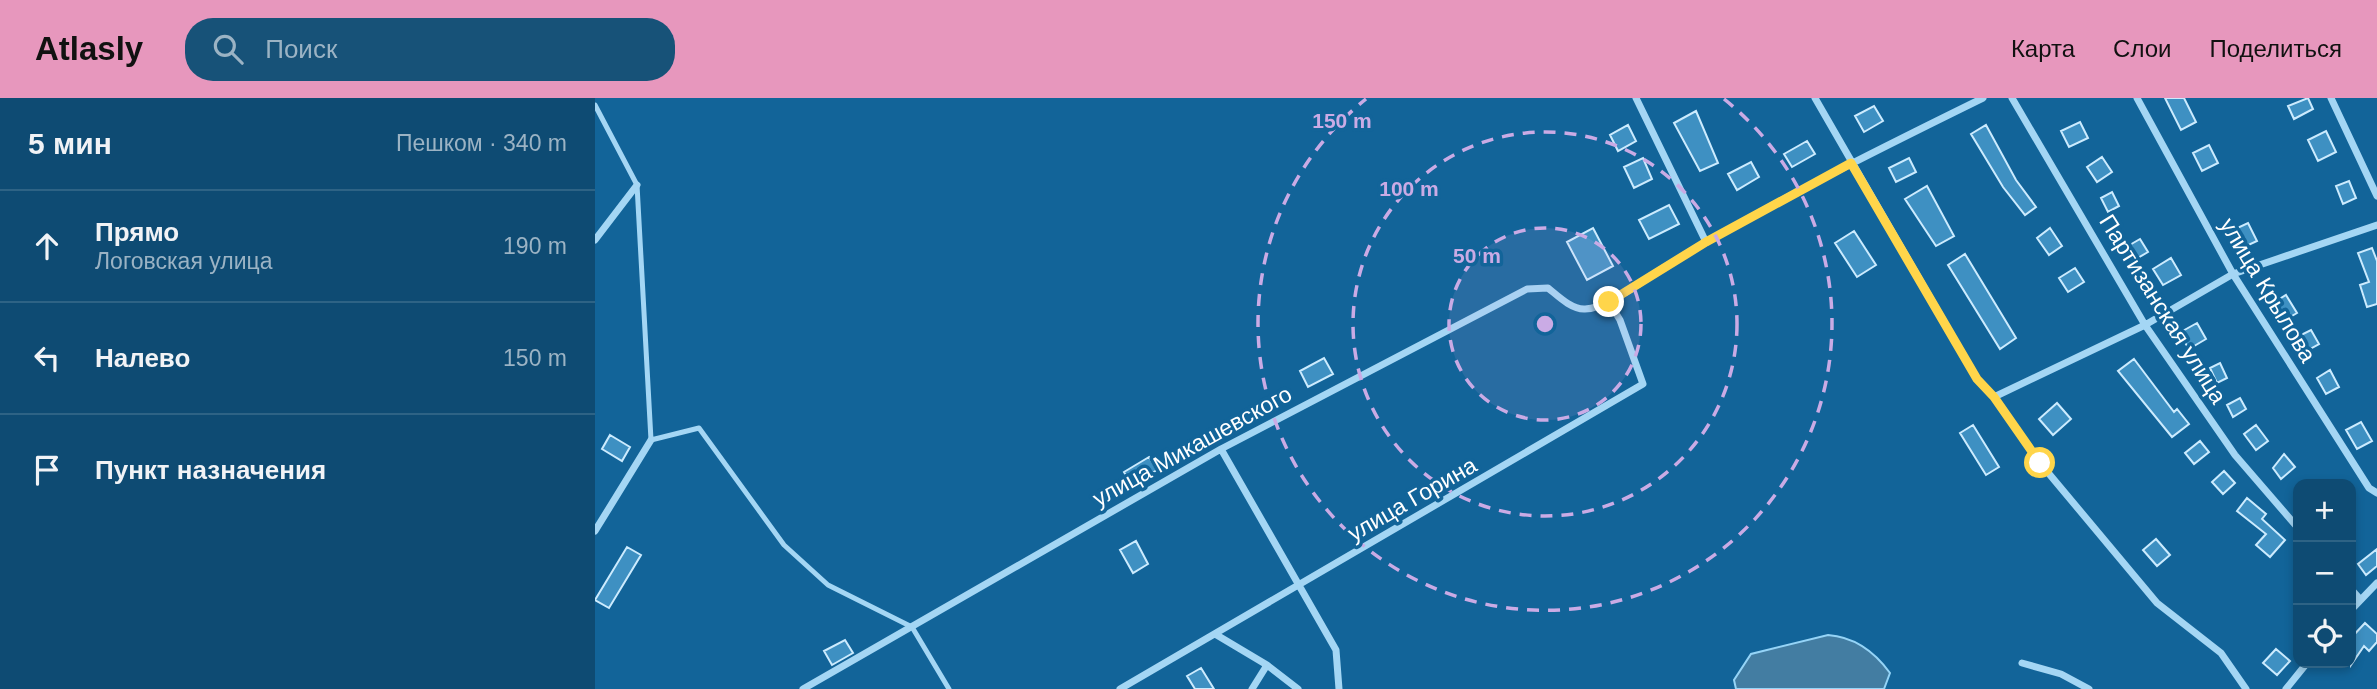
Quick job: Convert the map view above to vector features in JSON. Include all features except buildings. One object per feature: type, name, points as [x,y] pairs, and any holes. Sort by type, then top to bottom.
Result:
[{"type":"street","points":[[1636,98],[1706,242]]},
{"type":"street","points":[[1815,98],[1977,379],[1994,397],[2040,463],[2157,603],[2221,653],[2246,689]]},
{"type":"street","points":[[1609,302],[1706,242],[1851,163],[1983,98]]},
{"type":"street","name":"Партизанская улица","points":[[2012,98],[2145,325],[2235,455],[2293,522]]},
{"type":"street","name":"улица Крылова","points":[[2137,98],[2233,274],[2369,488],[2377,493]]},
{"type":"street","points":[[2331,98],[2377,196]]},
{"type":"street","points":[[595,240],[637,185]]},
{"type":"street","points":[[1994,397],[2145,325],[2233,274],[2377,225]]},
{"type":"street","name":"улица Микашевского","points":[[803,689],[1220,449],[1527,289],[1548,288],[1563,301],[1584,309],[1609,302]]},
{"type":"street","name":"улица Горина","points":[[1120,689],[1643,384],[1620,320],[1609,302]]},
{"type":"street","points":[[595,531],[650,440]]},
{"type":"street","points":[[1220,449],[1336,650],[1339,689]]},
{"type":"street","points":[[2355,605],[2377,583]]},
{"type":"street","points":[[2356,595],[2360,599]]},
{"type":"street","points":[[1215,634],[1267,665],[1298,689]]},
{"type":"street","points":[[2022,663],[2061,674],[2089,689]]},
{"type":"street","points":[[1252,689],[1267,665]]},
{"type":"street","points":[[2285,689],[2303,668]]},
{"type":"lane","points":[[595,105],[637,185],[650,440],[699,428],[784,545],[828,585],[912,627],[949,689]]},
{"type":"water","points":[[1828,635],[1855,642],[1877,658],[1890,673],[1884,689],[1736,689],[1734,680],[1751,654]]},
{"type":"route","points":[[1609,302],[1706,242],[1851,163],[1977,379],[1994,397],[2040,463]]}]
